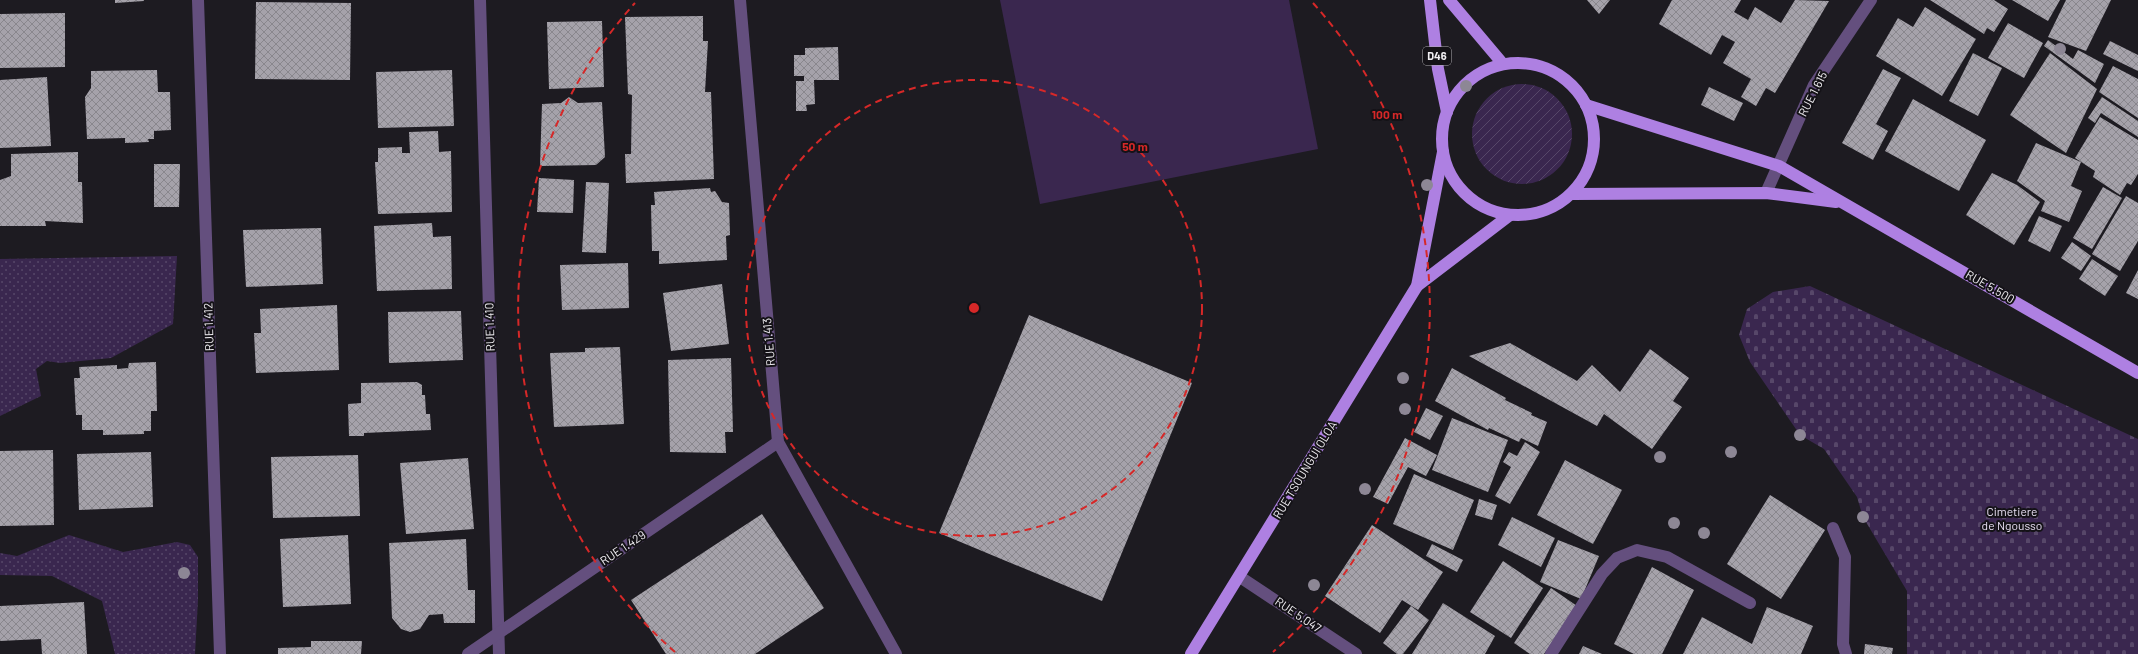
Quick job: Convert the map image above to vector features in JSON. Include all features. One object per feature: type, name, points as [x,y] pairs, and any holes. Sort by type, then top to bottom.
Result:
[{"type":"main road","name":"D46","points":[[1430,0],[1438,69],[1447,112]]},
{"type":"main road","points":[[1449,0],[1503,64]]},
{"type":"main road","points":[[1417,286],[1443,152],[1442,132],[1447,112],[1460,90],[1474,77],[1479,73],[1503,64],[1517,62],[1531,64],[1557,73],[1578,93],[1586,105],[1593,127],[1593,151],[1586,174],[1572,194],[1554,207],[1532,214],[1510,215],[1486,209],[1466,195],[1451,176],[1443,152]]},
{"type":"main road","name":"RUE 5.500","points":[[1586,105],[1779,166],[2138,373]]},
{"type":"main road","points":[[1572,194],[1766,193],[1840,202]]},
{"type":"main road","points":[[1417,286],[1510,215]]},
{"type":"main road","name":"RUE TSOUNGUI OLOA","points":[[1191,654],[1417,286]]},
{"type":"street","name":"RUE 1.412","points":[[198,0],[220,654]]},
{"type":"street","name":"RUE 1.410","points":[[480,0],[499,654]]},
{"type":"street","name":"RUE 1.413","points":[[740,0],[778,442],[896,654]]},
{"type":"street","name":"RUE 1.615","points":[[1766,193],[1814,86],[1870,0]]},
{"type":"street","name":"RUE 1.429","points":[[468,654],[778,442]]},
{"type":"street","points":[[1833,528],[1845,557],[1843,644],[1846,654]]},
{"type":"street","points":[[1551,654],[1602,574],[1617,558],[1637,550],[1667,557],[1750,603]]},
{"type":"street","name":"RUE 5.047","points":[[1240,576],[1356,654]]},
{"type":"green space","points":[[1000,0],[1289,0],[1318,149],[1040,204]]},
{"type":"green space","points":[[1522,84],[1532,85],[1550,92],[1564,106],[1571,124],[1571,144],[1564,162],[1550,176],[1532,183],[1522,184],[1512,183],[1494,176],[1480,162],[1473,144],[1472,134],[1473,124],[1480,106],[1494,92],[1512,85]]},
{"type":"green space","points":[[177,256],[173,324],[111,358],[60,363],[47,361],[36,369],[41,396],[0,416],[0,259]]},
{"type":"green space","name":"Cimetiere de Ngousso","points":[[1810,286],[2138,439],[2138,654],[1907,654],[1907,591],[1863,517],[1857,497],[1824,449],[1800,435],[1750,362],[1739,335],[1747,309],[1773,292]]},
{"type":"green space","points":[[69,535],[123,552],[177,542],[190,545],[198,557],[198,600],[195,654],[115,654],[102,601],[52,576],[0,575],[0,553],[17,556]]},
{"type":"building","points":[[115,0],[144,0],[144,1],[115,3]]},
{"type":"building","points":[[1587,0],[1610,0],[1599,14]]},
{"type":"building","points":[[1672,0],[1741,0],[1734,12],[1748,20],[1755,7],[1781,23],[1795,0],[1829,1],[1775,93],[1766,88],[1756,106],[1741,97],[1751,79],[1723,63],[1735,42],[1722,35],[1711,55],[1659,24]]},
{"type":"building","points":[[1930,0],[1994,0],[2008,9],[1994,32],[1987,28],[1984,34]]},
{"type":"building","points":[[2012,0],[2060,0],[2048,21]]},
{"type":"building","points":[[2066,0],[2111,0],[2086,51],[2048,37]]},
{"type":"building","points":[[256,2],[351,3],[350,80],[255,79]]},
{"type":"building","points":[[1925,7],[1976,39],[1942,96],[1876,56],[1898,18],[1913,27]]},
{"type":"building","points":[[65,13],[65,67],[0,68],[0,14]]},
{"type":"building","points":[[703,16],[703,41],[708,41],[705,92],[711,92],[714,179],[626,183],[625,154],[631,154],[632,95],[628,94],[625,17]]},
{"type":"building","points":[[602,21],[604,87],[549,89],[547,22]]},
{"type":"building","points":[[2008,23],[2043,43],[2024,78],[1988,58]]},
{"type":"building","points":[[2048,40],[2073,59],[2078,50],[2104,64],[2095,83],[2044,46]]},
{"type":"building","points":[[2110,41],[2138,55],[2138,71],[2103,54]]},
{"type":"building","points":[[838,47],[839,80],[814,80],[815,104],[806,105],[807,111],[796,111],[796,81],[804,81],[804,76],[794,76],[794,55],[805,55],[805,48]]},
{"type":"building","points":[[1973,53],[2002,68],[1978,116],[1949,101]]},
{"type":"building","points":[[2050,53],[2097,89],[2066,153],[2010,115]]},
{"type":"building","points":[[2113,66],[2138,79],[2138,118],[2099,92]]},
{"type":"building","points":[[1883,69],[1901,78],[1876,124],[1888,131],[1873,160],[1842,143]]},
{"type":"building","points":[[157,70],[158,92],[170,92],[171,130],[154,131],[154,139],[148,139],[149,142],[125,143],[125,138],[87,139],[85,97],[91,88],[91,71]]},
{"type":"building","points":[[452,70],[454,126],[378,128],[376,72]]},
{"type":"building","points":[[47,77],[51,146],[0,148],[0,80]]},
{"type":"building","points":[[1709,87],[1743,103],[1734,121],[1701,105]]},
{"type":"building","points":[[569,97],[578,103],[602,102],[605,157],[596,165],[540,166],[542,104],[561,103]]},
{"type":"building","points":[[2102,97],[2138,121],[2138,137],[2101,113],[2095,123],[2088,118]]},
{"type":"building","points":[[1913,99],[1986,140],[1959,191],[1885,151]]},
{"type":"building","points":[[2100,117],[2138,140],[2138,174],[2131,185],[2127,183],[2120,195],[2093,177],[2095,171],[2075,158]]},
{"type":"building","points":[[438,131],[439,152],[451,151],[452,212],[378,214],[375,162],[378,162],[378,148],[402,147],[402,153],[410,153],[409,132]]},
{"type":"building","points":[[2036,143],[2081,162],[2071,186],[2082,191],[2069,222],[2041,211],[2045,201],[2017,181]]},
{"type":"building","points":[[78,152],[78,182],[82,182],[83,223],[45,221],[46,226],[0,226],[0,180],[11,176],[11,154]]},
{"type":"building","points":[[154,164],[180,164],[179,207],[154,207]]},
{"type":"building","points":[[1992,173],[2017,185],[2040,202],[2014,245],[1966,215]]},
{"type":"building","points":[[539,178],[574,180],[573,213],[537,212]]},
{"type":"building","points":[[586,182],[609,183],[606,253],[582,252]]},
{"type":"building","points":[[2103,187],[2122,198],[2092,249],[2073,238]]},
{"type":"building","points":[[710,188],[711,192],[715,191],[722,202],[729,203],[730,235],[726,236],[727,260],[659,264],[659,251],[652,251],[651,205],[655,205],[654,192]]},
{"type":"building","points":[[2126,196],[2138,203],[2138,241],[2120,271],[2092,254]]},
{"type":"building","points":[[2039,216],[2062,226],[2050,252],[2028,241]]},
{"type":"building","points":[[432,223],[433,237],[451,236],[452,289],[377,291],[374,226]]},
{"type":"building","points":[[321,228],[323,284],[246,287],[243,230]]},
{"type":"building","points":[[2072,242],[2091,256],[2081,271],[2061,258]]},
{"type":"building","points":[[2092,259],[2118,276],[2105,296],[2079,279]]},
{"type":"building","points":[[628,263],[629,308],[562,310],[560,265]]},
{"type":"building","points":[[2138,270],[2138,299],[2126,293]]},
{"type":"building","points":[[722,284],[729,344],[671,351],[663,293]]},
{"type":"building","points":[[337,305],[339,370],[256,373],[254,333],[261,333],[260,309]]},
{"type":"building","points":[[461,311],[463,360],[389,363],[388,312]]},
{"type":"building","points":[[1029,315],[1192,383],[1102,601],[939,533]]},
{"type":"building","points":[[1510,343],[1577,381],[1592,365],[1620,392],[1650,349],[1689,378],[1673,401],[1682,407],[1652,449],[1604,414],[1597,426],[1469,356]]},
{"type":"building","points":[[620,347],[624,424],[554,427],[550,353],[585,352],[585,348]]},
{"type":"building","points":[[731,358],[733,432],[725,432],[726,453],[670,452],[668,360]]},
{"type":"building","points":[[156,362],[157,411],[151,411],[151,431],[144,431],[144,434],[103,435],[103,430],[82,430],[82,415],[76,415],[74,378],[80,378],[79,367],[117,365],[117,369],[128,368],[129,363]]},
{"type":"building","points":[[1452,368],[1506,398],[1505,400],[1532,413],[1531,415],[1547,422],[1538,446],[1521,438],[1519,442],[1489,428],[1488,430],[1435,401]]},
{"type":"building","points":[[417,382],[422,385],[422,395],[425,395],[426,414],[430,414],[431,430],[364,433],[364,436],[349,436],[348,404],[361,403],[361,383]]},
{"type":"building","points":[[1426,408],[1443,416],[1430,440],[1414,432]]},
{"type":"building","points":[[1452,418],[1508,440],[1488,492],[1432,470]]},
{"type":"building","points":[[1405,438],[1437,455],[1426,476],[1408,467],[1388,504],[1373,497]]},
{"type":"building","points":[[1525,442],[1540,452],[1510,504],[1495,496],[1511,467],[1503,462],[1509,452],[1517,456]]},
{"type":"building","points":[[53,450],[54,525],[0,526],[0,451]]},
{"type":"building","points":[[151,452],[153,507],[79,510],[77,454]]},
{"type":"building","points":[[358,455],[360,516],[273,518],[271,457]]},
{"type":"building","points":[[468,458],[474,529],[406,534],[400,463]]},
{"type":"building","points":[[1565,460],[1622,490],[1593,544],[1537,515]]},
{"type":"building","points":[[1414,474],[1474,500],[1453,550],[1393,524]]},
{"type":"building","points":[[1770,495],[1825,530],[1781,599],[1727,564]]},
{"type":"building","points":[[1479,499],[1497,505],[1492,520],[1475,515]]},
{"type":"building","points":[[762,514],[824,608],[755,654],[666,654],[631,600]]},
{"type":"building","points":[[1512,517],[1555,538],[1541,567],[1498,545]]},
{"type":"building","points":[[1372,525],[1443,572],[1418,610],[1402,600],[1380,633],[1325,596]]},
{"type":"building","points":[[348,535],[351,604],[283,607],[280,539]]},
{"type":"building","points":[[466,539],[468,590],[475,590],[475,623],[444,623],[443,614],[429,615],[420,629],[410,632],[401,629],[392,618],[389,543]]},
{"type":"building","points":[[1558,540],[1599,556],[1581,599],[1540,582]]},
{"type":"building","points":[[1432,544],[1463,560],[1457,572],[1426,556]]},
{"type":"building","points":[[1503,561],[1543,588],[1511,638],[1470,612]]},
{"type":"building","points":[[1652,567],[1694,590],[1662,654],[1634,654],[1614,644]]},
{"type":"building","points":[[1551,588],[1577,606],[1544,654],[1530,654],[1514,643]]},
{"type":"building","points":[[84,602],[87,654],[42,654],[41,639],[0,641],[0,606]]},
{"type":"building","points":[[1443,603],[1495,636],[1485,654],[1412,654]]},
{"type":"building","points":[[1411,606],[1429,620],[1403,654],[1397,654],[1383,643]]},
{"type":"building","points":[[1767,607],[1813,626],[1801,654],[1683,654],[1702,617],[1752,644]]},
{"type":"building","points":[[311,641],[362,641],[361,654],[278,654],[278,648],[311,647]]},
{"type":"building","points":[[1865,644],[1893,648],[1892,654],[1864,654]]},
{"type":"building","points":[[1583,646],[1602,654],[1579,654]]}]
